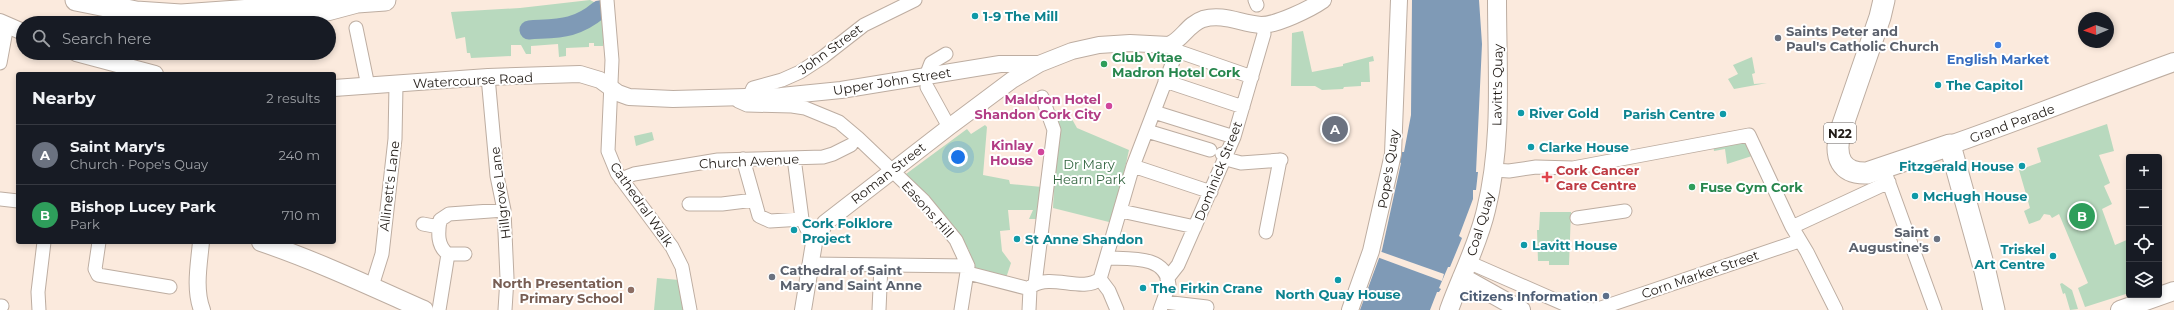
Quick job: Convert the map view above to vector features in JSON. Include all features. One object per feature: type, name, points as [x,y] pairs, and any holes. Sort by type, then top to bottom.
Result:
[{"type":"highway","points":[[76,0],[114,8],[160,14],[197,14],[294,7],[327,10],[348,2],[385,0]]},
{"type":"highway","points":[[294,7],[315,0]]},
{"type":"highway","name":"Grand Parade","points":[[1884,0],[1880,18],[1838,143],[1839,158],[1848,171],[1886,175],[1950,145]]},
{"type":"highway","points":[[1950,145],[1985,271],[1994,310]]},
{"type":"main road","name":"Lavitt's Quay","points":[[1494,170],[1498,96],[1497,0]]},
{"type":"main road","name":"Grand Parade","points":[[1950,145],[2065,104],[2085,94],[2174,62]]},
{"type":"main road","name":"Coal Quay","points":[[1449,310],[1486,210],[1494,170]]},
{"type":"main road","points":[[274,244],[287,246],[424,310]]},
{"type":"main road","points":[[1465,270],[1515,308]]},
{"type":"main road","points":[[2120,310],[2174,291]]},
{"type":"street","name":"Cathedral Walk","points":[[607,0],[612,60],[607,145],[612,162],[621,179],[672,247],[682,268],[690,310]]},
{"type":"street","name":"John Street","points":[[749,97],[753,88],[782,80],[800,72],[823,57],[864,25],[915,0]]},
{"type":"street","points":[[1096,281],[1108,258],[1133,166],[1165,81],[1175,47],[1190,26],[1204,19],[1224,17],[1263,25],[1289,17],[1323,0]]},
{"type":"street","name":"Pope's Quay","points":[[1350,310],[1371,251],[1393,154],[1396,132],[1399,0]]},
{"type":"street","points":[[0,63],[4,24],[16,29]]},
{"type":"street","name":"Dominick Street","points":[[1162,306],[1169,285],[1168,279],[1178,265],[1211,192],[1219,153],[1234,137],[1264,34],[1263,25]]},
{"type":"street","points":[[356,28],[368,86]]},
{"type":"street","name":"Upper John Street","points":[[610,86],[618,93],[629,97],[733,98],[797,95],[926,81],[1017,63],[1039,64],[1072,51],[1099,46],[1130,43],[1169,45],[1175,47]]},
{"type":"street","points":[[1175,47],[1252,77]]},
{"type":"street","points":[[946,54],[931,63],[926,81],[949,126]]},
{"type":"street","points":[[102,60],[147,72]]},
{"type":"street","name":"Roman Street","points":[[803,310],[816,237],[825,223],[949,126],[1012,80],[1039,64]]},
{"type":"street","name":"Watercourse Road","points":[[336,88],[396,85],[488,77],[580,74],[600,80],[610,86]]},
{"type":"street","name":"Hillgrove Lane","points":[[488,77],[497,176],[504,210],[507,278],[505,310]]},
{"type":"street","points":[[1165,81],[1243,107]]},
{"type":"street","name":"Allinett's Lane","points":[[372,286],[382,254],[395,139],[396,85]]},
{"type":"street","points":[[1029,310],[1054,130],[1042,97]]},
{"type":"street","name":"Easons Hill","points":[[733,98],[747,105],[799,106],[831,118],[848,130],[942,221],[956,240],[968,269]]},
{"type":"street","points":[[1154,112],[1234,137]]},
{"type":"street","points":[[1147,131],[1219,153],[1230,160],[1241,163],[1280,160],[1266,232]]},
{"type":"street","points":[[1494,170],[1509,171],[1536,167],[1554,169],[1579,168],[1749,135],[1799,241],[1807,252],[1836,310]]},
{"type":"street","name":"Church Avenue","points":[[621,179],[634,174],[696,163],[743,159],[828,156],[851,145]]},
{"type":"street","points":[[794,158],[802,219],[807,229],[816,237]]},
{"type":"street","points":[[743,159],[759,216],[770,221],[802,219]]},
{"type":"street","points":[[1133,166],[1211,192]]},
{"type":"street","points":[[1792,226],[1886,175],[1935,310]]},
{"type":"street","points":[[0,199],[16,201]]},
{"type":"street","points":[[689,204],[722,204],[754,200]]},
{"type":"street","points":[[465,254],[448,254],[441,247],[439,227],[440,220],[449,214],[504,210]]},
{"type":"street","points":[[1121,211],[1195,227]]},
{"type":"street","points":[[1577,218],[1625,211]]},
{"type":"street","points":[[423,224],[439,227]]},
{"type":"street","name":"Corn Market Street","points":[[1465,270],[1571,307],[1595,310],[1799,241]]},
{"type":"street","points":[[39,310],[38,292],[44,244]]},
{"type":"street","points":[[99,244],[95,269],[98,275],[170,287]]},
{"type":"street","points":[[201,244],[198,289],[202,310]]},
{"type":"street","points":[[439,310],[448,254]]},
{"type":"street","points":[[1108,258],[1151,262],[1162,268],[1168,279]]},
{"type":"street","points":[[811,264],[881,265],[968,269],[1033,286],[1096,281],[1109,291],[1118,310]]},
{"type":"street","points":[[879,310],[881,265]]},
{"type":"street","points":[[961,310],[968,269]]},
{"type":"street","points":[[1162,306],[1207,307]]},
{"type":"green space","points":[[590,0],[600,5],[603,16],[603,46],[594,46],[594,43],[589,43],[589,47],[566,48],[566,56],[559,57],[558,44],[531,46],[531,54],[526,54],[521,45],[511,45],[511,56],[471,58],[470,53],[467,53],[465,37],[456,39],[451,12],[520,8]]},
{"type":"green space","points":[[1303,31],[1312,72],[1343,66],[1343,64],[1373,56],[1374,61],[1369,62],[1370,82],[1361,82],[1361,86],[1344,87],[1343,89],[1322,90],[1315,86],[1291,86],[1292,33]]},
{"type":"green space","points":[[1752,57],[1755,73],[1752,74],[1754,84],[1767,83],[1734,89],[1728,79],[1738,74],[1733,65]]},
{"type":"green space","name":"Dr Mary Hearn Park","points":[[1054,110],[1068,112],[1077,128],[1129,150],[1113,223],[1053,208],[1057,123]]},
{"type":"green space","points":[[2107,124],[2114,151],[2099,155],[2110,183],[2104,186],[2112,204],[2102,209],[2115,245],[2126,240],[2126,294],[2085,307],[2078,288],[2088,283],[2059,214],[2052,218],[2050,215],[2044,214],[2040,220],[2029,224],[2024,211],[2030,208],[2019,170],[2041,162],[2037,148]]},
{"type":"green space","points":[[985,125],[987,127],[983,175],[1009,180],[1010,184],[1042,187],[1038,219],[1029,219],[1033,210],[1008,210],[1010,230],[1000,231],[1002,251],[1011,263],[1006,278],[971,269],[969,250],[955,230],[906,174],[967,129],[971,134]]},
{"type":"green space","points":[[652,132],[654,140],[636,146],[634,136]]},
{"type":"green space","points":[[1746,138],[1752,156],[1727,164],[1725,149],[1714,151],[1713,145]]},
{"type":"green space","points":[[1540,212],[1571,212],[1569,265],[1549,265],[1549,261],[1538,261],[1537,230],[1539,230]]},
{"type":"green space","points":[[657,278],[679,280],[683,310],[654,310]]},
{"type":"green space","points":[[2062,283],[2072,290],[2078,309],[2070,310],[2065,293],[2063,294],[2060,284]]},
{"type":"water","points":[[1412,0],[1479,0],[1482,44],[1476,172],[1478,172],[1476,190],[1473,190],[1473,199],[1459,236],[1462,238],[1450,267],[1448,267],[1439,288],[1441,289],[1437,292],[1430,310],[1360,310],[1382,250],[1401,163],[1399,162],[1401,152],[1404,152],[1411,115]]},
{"type":"pier","points":[[1379,251],[1444,274],[1442,281],[1377,257]]},
{"type":"waterway","points":[[529,30],[558,28],[574,25],[590,17],[599,10]]},
{"type":"place","name":"1-9 The Mill","points":[[975,16]]},
{"type":"place","name":"Saints Peter and Paul's Catholic Church","points":[[1778,38]]},
{"type":"place","name":"English Market","points":[[1998,45]]},
{"type":"place","name":"Club Vitae Madron Hotel Cork","points":[[1104,64]]},
{"type":"place","name":"The Capitol","points":[[1938,85]]},
{"type":"place","name":"Maldron Hotel Shandon Cork City","points":[[1109,106]]},
{"type":"place","name":"River Gold","points":[[1521,113]]},
{"type":"place","name":"Parish Centre","points":[[1723,114]]},
{"type":"place","name":"Saint Mary's","points":[[1335,129]]},
{"type":"place","name":"Clarke House","points":[[1531,147]]},
{"type":"place","name":"Kinlay House","points":[[1041,152]]},
{"type":"place","name":"Fitzgerald House","points":[[2022,166]]},
{"type":"place","name":"Cork Cancer Care Centre","points":[[1547,177]]},
{"type":"place","name":"Fuse Gym Cork","points":[[1692,187]]},
{"type":"place","name":"McHugh House","points":[[1915,196]]},
{"type":"place","name":"Bishop Lucey Park","points":[[2082,216]]},
{"type":"place","name":"Cork Folklore Project","points":[[794,230]]},
{"type":"place","name":"St Anne Shandon","points":[[1017,239]]},
{"type":"place","name":"Saint Augustine's","points":[[1937,239]]},
{"type":"place","name":"Lavitt House","points":[[1524,245]]},
{"type":"place","name":"Triskel Art Centre","points":[[2053,256]]},
{"type":"place","name":"Cathedral of Saint Mary and Saint Anne","points":[[772,277]]},
{"type":"place","name":"North Quay House","points":[[1338,280]]},
{"type":"place","name":"The Firkin Crane","points":[[1143,288]]},
{"type":"place","name":"North Presentation Primary School","points":[[631,290]]},
{"type":"place","name":"Citizens Information","points":[[1606,296]]}]
